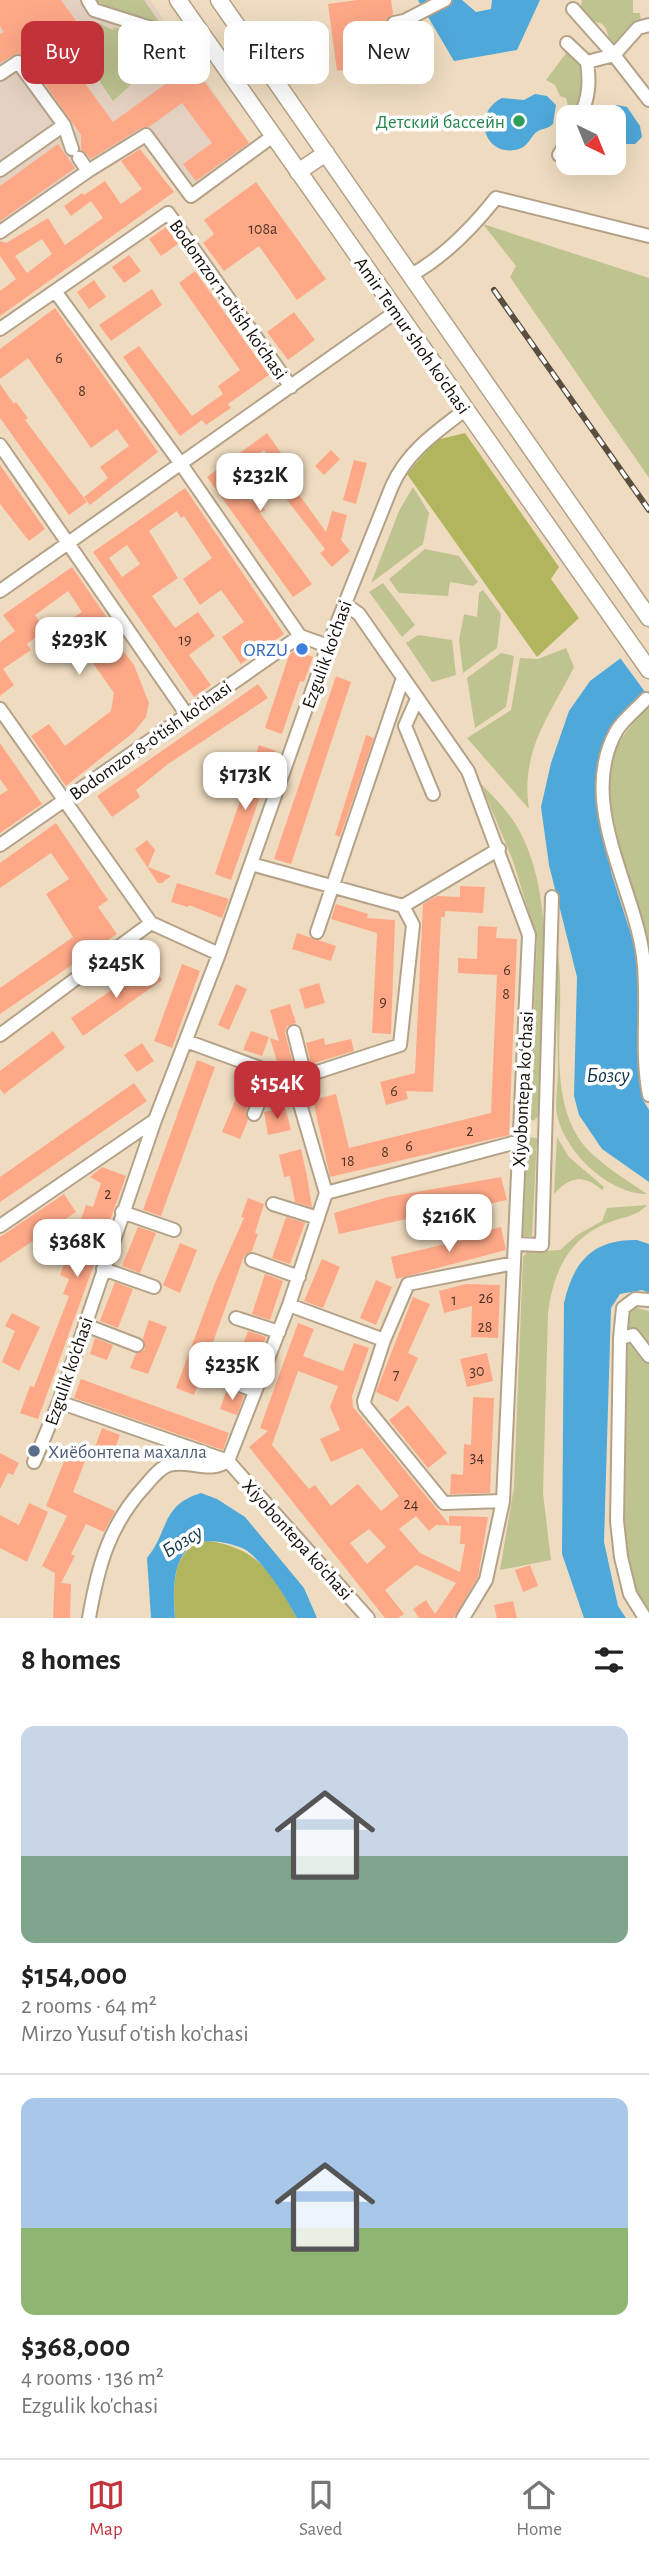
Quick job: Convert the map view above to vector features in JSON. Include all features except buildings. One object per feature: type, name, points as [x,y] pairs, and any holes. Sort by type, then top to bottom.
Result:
[{"type":"main road","name":"Amir Temur shoh ko'chasi","points":[[178,0],[193,21]]},
{"type":"main road","name":"Amir Temur shoh ko'chasi","points":[[219,0],[649,618]]},
{"type":"main road","name":"Amir Temur shoh ko'chasi","points":[[210,45],[649,670]]},
{"type":"main road","points":[[299,172],[326,153]]},
{"type":"street","points":[[88,0],[94,10],[129,21]]},
{"type":"street","points":[[401,21],[445,0]]},
{"type":"street","points":[[573,9],[649,100]]},
{"type":"street","points":[[587,62],[614,55],[638,28],[649,25]]},
{"type":"street","points":[[567,44],[587,62],[590,83],[586,105]]},
{"type":"street","points":[[0,74],[18,62],[64,125],[76,154],[88,171]]},
{"type":"street","points":[[0,170],[64,125]]},
{"type":"street","points":[[0,232],[88,171],[146,135],[191,196],[273,136]]},
{"type":"street","points":[[411,275],[432,263],[482,216],[496,198],[649,236]]},
{"type":"street","name":"Bodomzor 1-o'tish ko'chasi","points":[[55,291],[167,213],[291,387]]},
{"type":"street","points":[[0,329],[55,291],[181,464],[300,636],[328,646]]},
{"type":"street","points":[[0,591],[397,311]]},
{"type":"street","name":"Ezgulik ko'chasi","points":[[34,1462],[59,1402],[122,1212],[219,954],[328,646],[397,475],[423,443],[465,410]]},
{"type":"street","points":[[0,444],[187,715]]},
{"type":"street","name":"Xiyobontepa koʻchasi","points":[[345,604],[359,614],[468,771],[529,935],[503,1501],[486,1580],[463,1618]]},
{"type":"street","name":"Bodomzor 8-o'tish ko'chasi","points":[[0,845],[300,636]]},
{"type":"street","points":[[317,932],[402,678]]},
{"type":"street","points":[[417,699],[405,726],[433,794]]},
{"type":"street","points":[[646,699],[618,729],[604,761],[603,791],[618,873],[643,953],[649,1094]]},
{"type":"street","points":[[0,709],[151,923],[219,954]]},
{"type":"street","points":[[403,906],[499,849]]},
{"type":"street","points":[[186,1041],[271,1073],[299,1078],[400,1045],[413,925],[403,906],[251,864]]},
{"type":"street","points":[[514,1244],[542,1244],[552,897]]},
{"type":"street","points":[[0,1035],[151,923]]},
{"type":"street","points":[[89,1618],[99,1564],[125,1507],[160,1469],[169,1465],[223,1465],[228,1461],[289,1306],[326,1193],[299,1078],[293,1032]]},
{"type":"street","points":[[254,1114],[271,1073]]},
{"type":"street","points":[[0,1226],[155,1120]]},
{"type":"street","points":[[520,1127],[546,1127]]},
{"type":"street","points":[[326,1193],[520,1141]]},
{"type":"street","points":[[273,1204],[318,1218]]},
{"type":"street","points":[[122,1212],[174,1230]]},
{"type":"street","points":[[252,1260],[299,1277]]},
{"type":"street","points":[[503,1501],[444,1503],[365,1406],[364,1401],[384,1340],[408,1284],[514,1262]]},
{"type":"street","points":[[103,1269],[154,1287]]},
{"type":"street","points":[[645,1618],[630,1594],[618,1533],[620,1338],[623,1308],[635,1299],[649,1300]]},
{"type":"street","points":[[289,1306],[384,1340]]},
{"type":"street","points":[[236,1318],[279,1332]]},
{"type":"street","points":[[85,1325],[137,1345]]},
{"type":"street","points":[[620,1338],[633,1335],[649,1356]]},
{"type":"street","points":[[209,1373],[256,1391]]},
{"type":"street","points":[[59,1402],[228,1461]]},
{"type":"street","name":"Xiyobontepa ko'chasi","points":[[228,1461],[368,1618]]},
{"type":"shaded area","points":[[0,0],[150,0],[165,21],[118,21],[118,84],[208,84],[252,147],[193,189],[151,131],[0,233]]},
{"type":"green space","points":[[96,0],[144,0],[159,21],[143,21]]},
{"type":"green space","points":[[582,0],[633,0],[633,13],[640,13],[641,21],[613,49],[604,26],[601,23],[589,22],[580,10]]},
{"type":"green space","points":[[104,26],[113,30],[114,27],[118,28],[118,84],[132,84],[113,101],[101,84],[104,84]]},
{"type":"green space","points":[[567,52],[571,52],[587,68],[579,105],[568,105],[566,98],[560,96],[555,85],[546,80]]},
{"type":"green space","points":[[483,224],[649,278],[649,478],[510,277],[516,266]]},
{"type":"green space","points":[[465,433],[559,567],[551,579],[579,618],[537,657],[407,474],[436,440]]},
{"type":"green space","points":[[413,487],[429,513],[423,544],[371,583],[399,511]]},
{"type":"green space","points":[[425,549],[459,556],[478,582],[473,586],[450,582],[448,596],[399,593],[389,579]]},
{"type":"green space","points":[[383,583],[415,625],[402,637],[369,592]]},
{"type":"green space","points":[[483,590],[501,614],[497,648],[463,673],[459,640],[464,614],[477,617],[479,593]]},
{"type":"green space","points":[[418,635],[452,640],[456,675],[432,682],[406,643]]},
{"type":"green space","points":[[566,648],[574,667],[533,751],[527,788],[529,809],[467,738],[511,710],[520,658],[538,659]]},
{"type":"green space","points":[[501,653],[514,656],[506,707],[475,728],[467,678]]},
{"type":"green space","points":[[649,705],[649,964],[613,830],[608,778],[612,758],[619,743]]},
{"type":"green space","points":[[481,784],[507,812],[519,830],[532,861],[540,895],[544,932],[544,1009],[538,1117],[533,1121],[529,1118],[537,939],[513,861]]},
{"type":"green space","points":[[557,948],[560,973],[559,1055],[565,1108],[575,1131],[590,1152],[647,1194],[633,1192],[605,1180],[581,1159],[563,1133],[556,1102]]},
{"type":"green space","points":[[527,1137],[537,1138],[532,1236],[523,1236]]},
{"type":"green space","points":[[557,1137],[569,1157],[604,1187],[602,1190],[589,1181],[577,1179],[554,1194]]},
{"type":"green space","points":[[647,1205],[636,1214],[598,1227],[585,1235],[559,1269],[548,1314],[543,1493],[551,1560],[500,1570],[514,1487],[523,1257],[527,1252],[560,1250],[577,1235],[602,1221],[607,1208]]},
{"type":"green space","points":[[630,1306],[649,1311],[649,1618],[638,1618],[613,1499],[616,1341]]},
{"type":"green space","points":[[208,1541],[226,1545],[253,1557],[272,1577],[297,1618],[175,1618],[175,1581],[181,1559],[196,1544]]},
{"type":"water","points":[[418,0],[462,0],[476,12],[491,9],[492,0],[540,0],[517,50],[454,61],[434,27],[434,21],[430,21]]},
{"type":"water","name":"Детский бассейн","points":[[535,94],[547,96],[556,105],[553,124],[538,131],[519,149],[498,148],[486,133],[486,114],[492,105],[502,98],[524,100]]},
{"type":"water","points":[[626,107],[640,126],[642,137],[635,144],[626,144]]},
{"type":"water","name":"Бозсу","points":[[649,637],[649,691],[621,715],[604,741],[599,761],[600,797],[611,872],[640,963],[643,1100],[649,1110],[649,1182],[602,1149],[579,1115],[574,1096],[577,977],[549,865],[541,807],[551,763],[569,711],[590,681]]},
{"type":"water","points":[[637,1240],[649,1244],[649,1293],[642,1290],[620,1294],[611,1308],[604,1542],[618,1606],[626,1618],[584,1618],[562,1554],[564,1303],[573,1276],[587,1256],[608,1244]]},
{"type":"water","name":"Бозсу","points":[[201,1493],[217,1499],[245,1517],[304,1588],[317,1618],[297,1618],[270,1575],[247,1551],[220,1542],[204,1542],[192,1546],[178,1564],[174,1591],[175,1618],[151,1618],[147,1558],[172,1512],[188,1498]]},
{"type":"pier","points":[[649,633],[649,695],[648,696],[618,655]]},
{"type":"railway","points":[[494,290],[649,510]]},
{"type":"place","name":"Детский бассейн","points":[[519,121]]},
{"type":"place","name":"ORZU","points":[[302,649]]},
{"type":"place","name":"Хиёбонтепа махалла","points":[[34,1451]]}]
